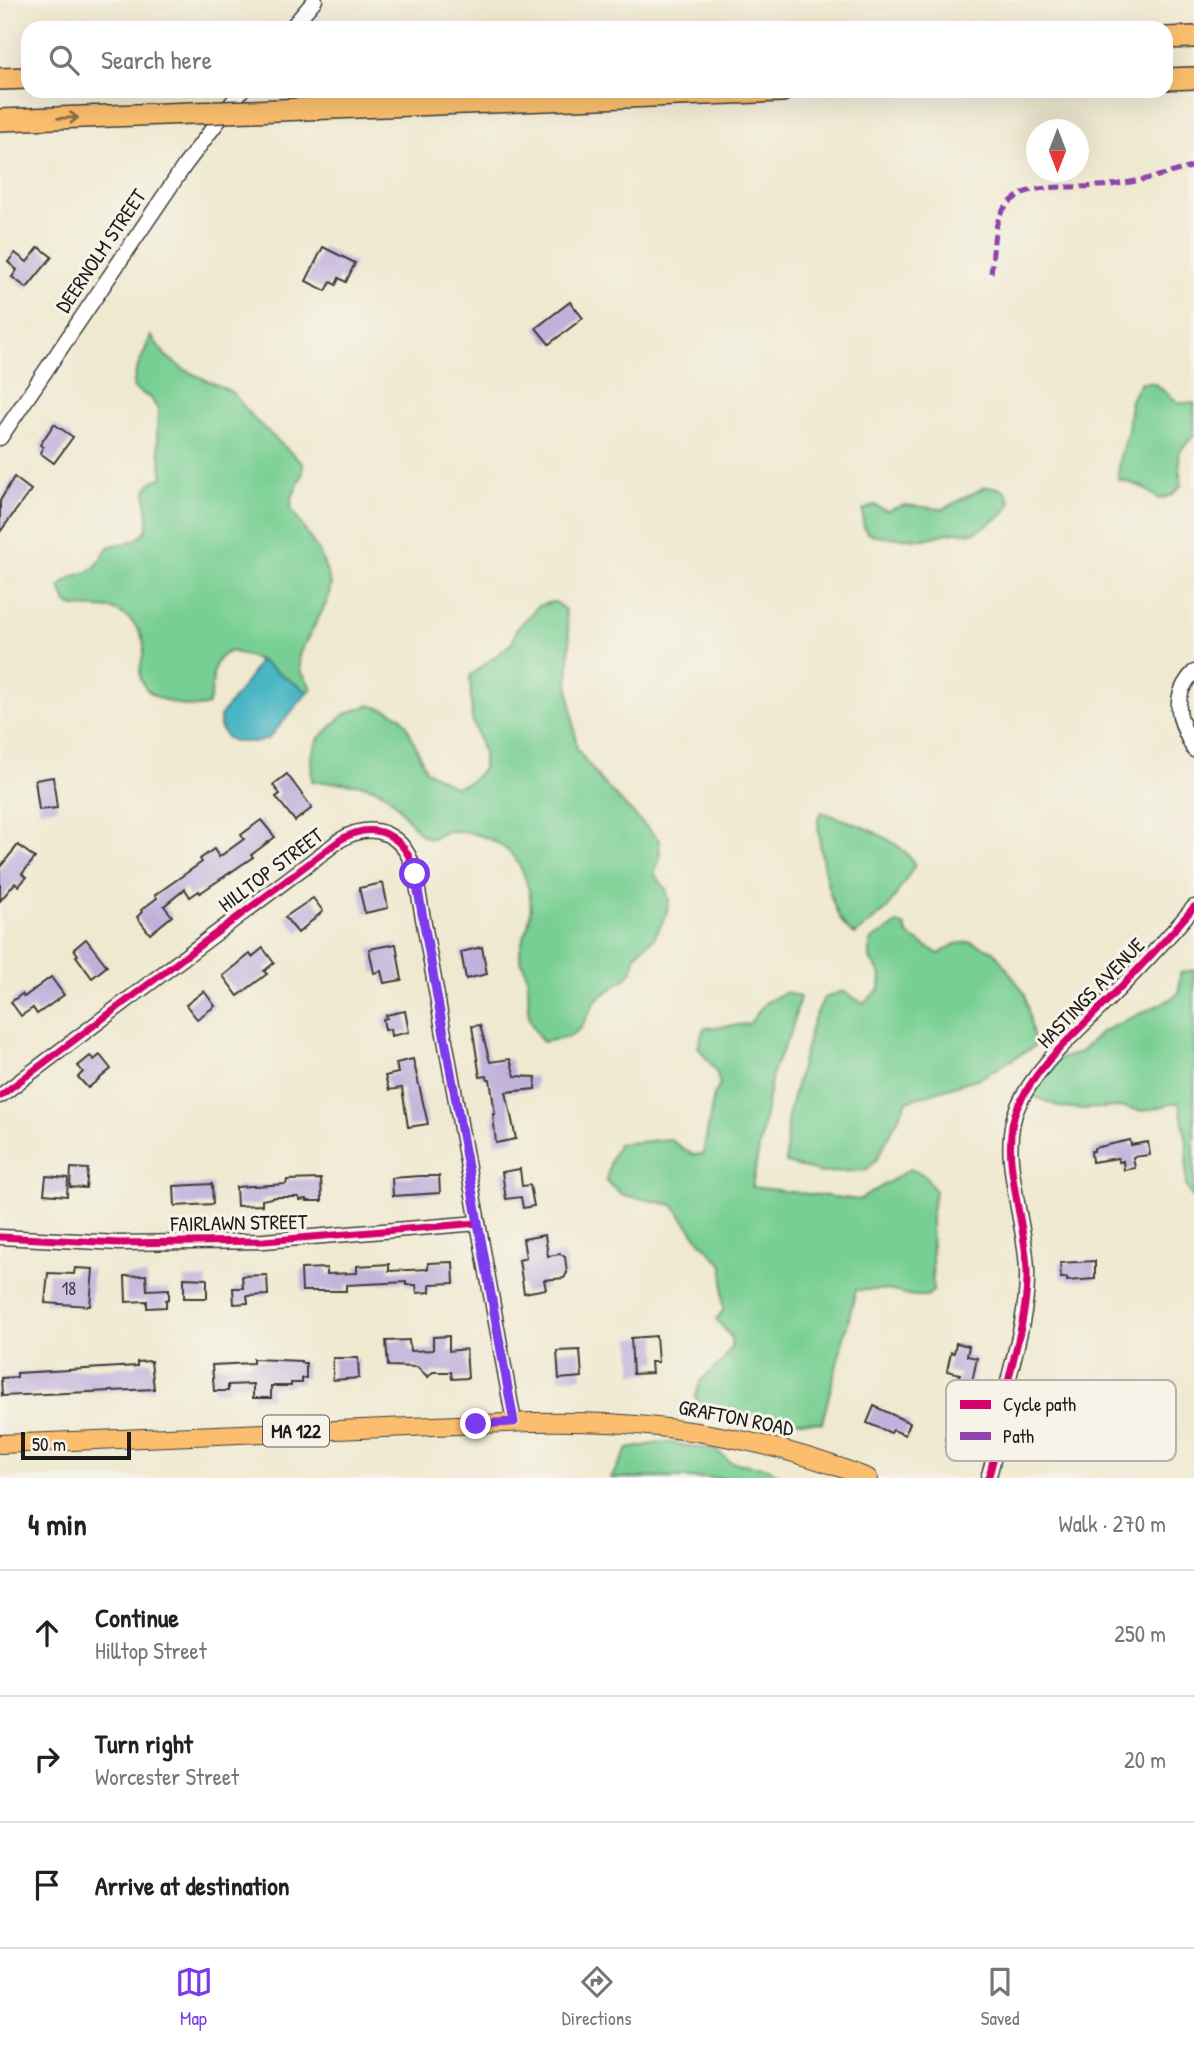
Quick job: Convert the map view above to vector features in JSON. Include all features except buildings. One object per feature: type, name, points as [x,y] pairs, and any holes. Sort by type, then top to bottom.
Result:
[{"type":"highway","points":[[1173,38],[1194,37]]},
{"type":"highway","points":[[0,79],[21,78]]},
{"type":"highway","points":[[1173,79],[1194,78]]},
{"type":"highway","points":[[0,120],[596,98]]},
{"type":"main road","name":"GRAFTON ROAD","points":[[514,1422],[592,1421],[685,1429],[744,1439],[811,1457],[868,1478]]},
{"type":"main road","name":"MA 122","points":[[0,1444],[514,1422]]},
{"type":"street","points":[[297,21],[315,0]]},
{"type":"street","name":"DEERNOLM STREET","points":[[0,438],[185,165],[236,98]]},
{"type":"street","points":[[1194,672],[1178,694],[1184,729],[1194,750]]},
{"type":"street","name":"HILLTOP STREET","points":[[0,1096],[340,840],[363,830],[374,830],[395,840],[403,846],[412,864],[514,1422]]},
{"type":"street","name":"HASTINGS AVENUE","points":[[1009,1380],[1026,1298],[1026,1251],[1011,1159],[1011,1132],[1017,1109],[1035,1079],[1061,1047],[1154,953],[1194,907]]},
{"type":"street","name":"FAIRLAWN STREET","points":[[0,1237],[119,1243],[264,1241],[478,1223]]},
{"type":"street","name":"HASTINGS AVENUE","points":[[988,1478],[994,1461]]},
{"type":"green space","points":[[151,336],[166,356],[183,369],[232,392],[252,417],[303,464],[303,472],[292,498],[291,508],[320,554],[331,584],[328,600],[299,655],[300,670],[312,689],[308,692],[259,660],[231,651],[218,660],[215,667],[208,705],[192,707],[163,700],[152,694],[141,680],[144,642],[131,621],[106,608],[71,606],[65,601],[60,587],[64,583],[95,567],[108,547],[135,540],[147,528],[146,491],[152,482],[163,477],[157,435],[158,410],[151,398],[133,386],[136,371]]},
{"type":"green space","points":[[1140,383],[1154,383],[1179,403],[1194,403],[1194,435],[1179,452],[1181,486],[1172,495],[1159,499],[1142,487],[1118,479],[1131,400]]},
{"type":"green space","points":[[985,487],[996,487],[1006,492],[1011,503],[1002,516],[974,533],[953,532],[924,539],[881,537],[867,533],[863,524],[863,510],[875,505],[886,511],[905,505],[943,509]]},
{"type":"green space","points":[[552,602],[565,610],[570,642],[568,683],[577,749],[602,782],[659,840],[660,859],[654,873],[666,889],[669,900],[666,915],[654,938],[636,954],[632,970],[626,978],[596,1000],[581,1028],[569,1037],[543,1042],[528,1011],[527,977],[520,952],[529,921],[530,900],[525,878],[515,859],[500,845],[476,834],[449,831],[430,838],[424,837],[396,804],[379,790],[358,784],[312,781],[311,756],[319,738],[345,714],[369,705],[400,716],[426,770],[455,787],[470,782],[483,769],[483,752],[472,719],[470,676],[512,643],[516,630],[538,606]]},
{"type":"green space","points":[[822,812],[887,839],[908,855],[915,865],[887,909],[855,935],[838,915],[827,881],[818,817]]},
{"type":"green space","points":[[897,924],[904,925],[908,935],[939,954],[955,944],[971,942],[994,951],[1025,994],[1035,1046],[982,1077],[907,1101],[877,1159],[866,1170],[821,1173],[786,1163],[787,1120],[813,1021],[824,998],[843,991],[863,1003],[880,989],[881,975],[870,959],[870,941]]},
{"type":"green space","points":[[1194,970],[1194,1200],[1186,1186],[1187,1142],[1179,1102],[1144,1111],[1121,1107],[1083,1109],[1060,1107],[1028,1094],[1051,1062],[1081,1052],[1101,1032],[1169,1000],[1179,993],[1180,973]]},
{"type":"green space","points":[[785,992],[800,997],[791,1032],[773,1070],[752,1187],[859,1200],[910,1169],[925,1175],[935,1191],[931,1219],[933,1291],[927,1296],[913,1296],[888,1290],[856,1290],[822,1423],[735,1415],[708,1409],[695,1398],[701,1380],[723,1361],[731,1347],[731,1337],[716,1319],[723,1311],[723,1265],[701,1242],[673,1205],[623,1195],[606,1182],[611,1159],[618,1144],[669,1139],[693,1155],[703,1154],[714,1095],[720,1085],[716,1071],[698,1047],[704,1028],[749,1024],[765,1003]]},
{"type":"green space","points":[[664,1442],[716,1450],[730,1462],[769,1468],[780,1478],[611,1478],[628,1449]]},
{"type":"water","points":[[259,660],[308,692],[269,738],[259,742],[236,742],[227,738],[220,727],[220,716],[250,677]]},
{"type":"marked path","points":[[991,273],[999,217],[1008,204],[1022,194],[1046,188],[1123,183],[1194,166]]},
{"type":"cycle path","points":[[0,1096],[340,840],[365,831],[387,834],[404,849],[415,874],[514,1422]]},
{"type":"cycle path","points":[[1009,1380],[1021,1325],[1027,1280],[1010,1146],[1012,1125],[1018,1106],[1033,1080],[1053,1056],[1146,961],[1194,907]]},
{"type":"cycle path","points":[[0,1237],[119,1243],[264,1241],[478,1223]]},
{"type":"cycle path","points":[[988,1478],[993,1461]]},
{"type":"route","points":[[415,874],[514,1422],[476,1424]]}]
